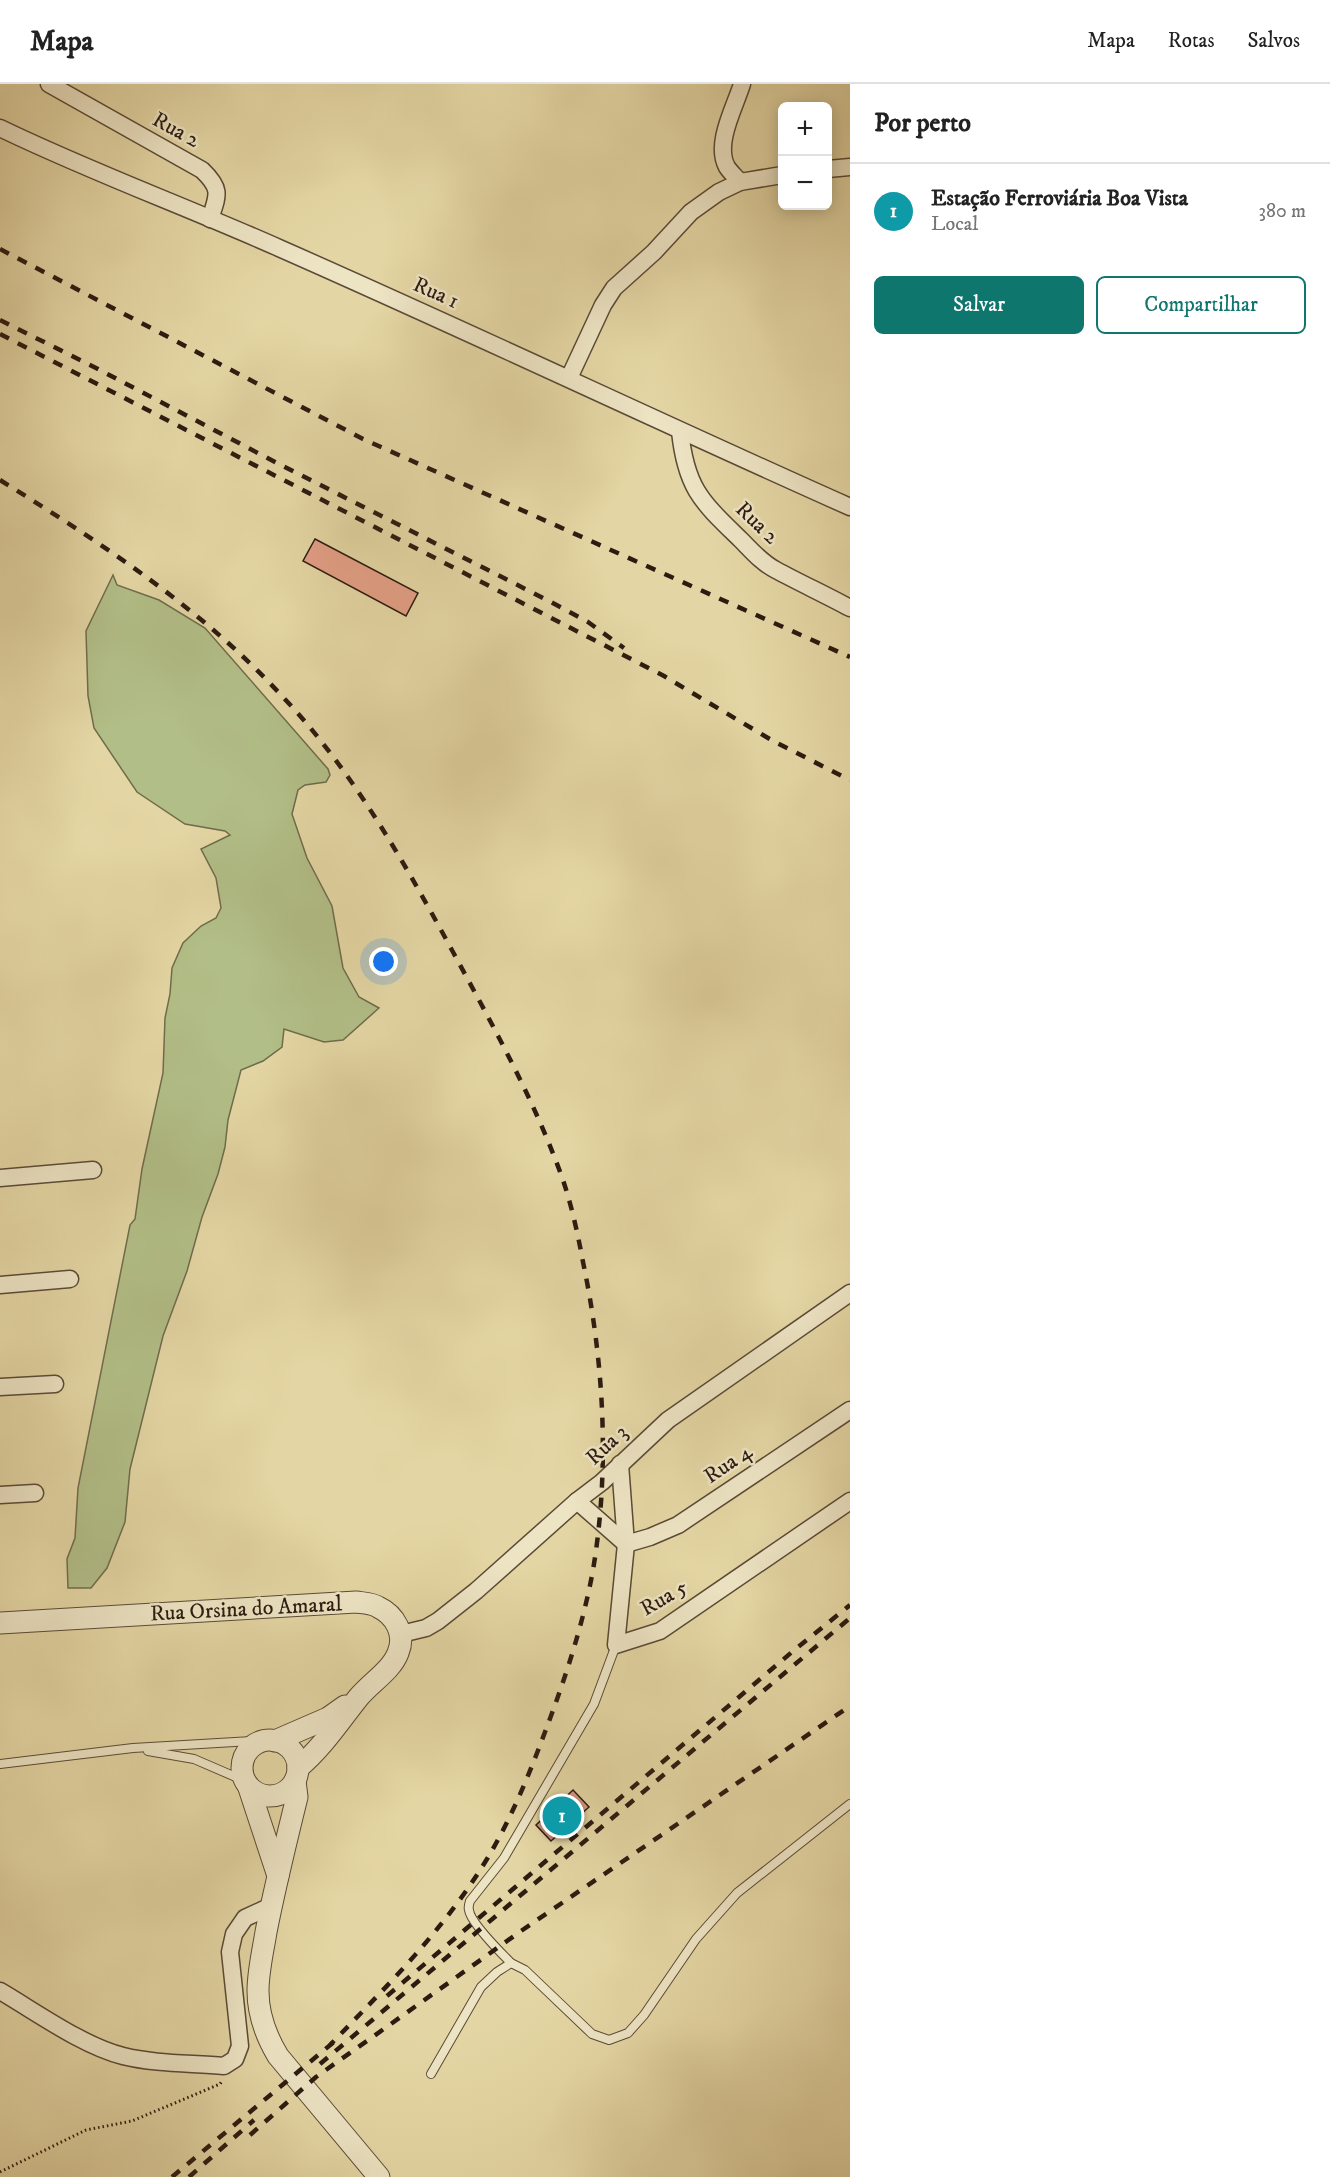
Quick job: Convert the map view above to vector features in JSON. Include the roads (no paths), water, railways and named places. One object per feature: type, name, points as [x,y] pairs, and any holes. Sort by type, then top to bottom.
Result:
[{"type":"street","name":"Rua 2","points":[[49,84],[202,170],[218,189],[218,197],[210,219]]},
{"type":"street","points":[[740,182],[724,159],[722,140],[742,84]]},
{"type":"street","name":"Rua 1","points":[[0,128],[60,157],[277,246],[850,507]]},
{"type":"street","points":[[832,169],[850,167]]},
{"type":"street","points":[[569,378],[603,305],[614,288],[654,252],[691,212],[718,192],[740,182],[778,176]]},
{"type":"street","name":"Rua 2","points":[[680,431],[688,476],[697,493],[715,514],[759,559],[775,570],[850,608]]},
{"type":"street","points":[[0,1178],[93,1170]]},
{"type":"street","points":[[0,1285],[70,1279]]},
{"type":"street","name":"Rua 3","points":[[400,1634],[426,1628],[438,1621],[602,1482],[668,1420],[850,1293]]},
{"type":"street","points":[[0,1387],[56,1384]]},
{"type":"street","name":"Rua 4","points":[[626,1544],[678,1525],[850,1410]]},
{"type":"street","name":"Rua 5","points":[[620,1464],[626,1544],[616,1645],[660,1631],[850,1501]]},
{"type":"street","points":[[0,1495],[35,1493]]},
{"type":"street","points":[[577,1501],[626,1544]]},
{"type":"street","name":"Rua Orsina do Amaral","points":[[0,1623],[356,1602],[377,1606],[389,1614],[397,1623],[400,1634]]},
{"type":"street","points":[[247,1784],[258,1794],[268,1796],[279,1795],[288,1790],[296,1775],[360,1695],[398,1654],[400,1634]]},
{"type":"street","points":[[278,1876],[242,1772],[242,1762],[252,1746],[328,1718],[360,1695]]},
{"type":"street","points":[[273,1740],[282,1743],[294,1753],[297,1797],[261,1957],[258,1991],[262,2019],[267,2037],[278,2056],[373,2172]]},
{"type":"street","points":[[0,1991],[76,2036],[120,2055],[141,2060],[224,2066],[235,2059],[240,2046],[230,1952],[234,1934],[245,1918],[271,1906]]},
{"type":"lane","points":[[616,1645],[594,1704],[504,1858],[470,1901],[468,1908],[470,1915],[496,1949],[511,1963],[525,1970],[592,2034],[609,2040],[628,2033],[644,2015],[696,1939],[737,1893],[850,1804]]},
{"type":"lane","points":[[0,1764],[133,1749],[273,1740]]},
{"type":"lane","points":[[133,1749],[194,1759],[247,1784]]},
{"type":"lane","points":[[431,2074],[482,1987],[497,1972],[511,1963]]},
{"type":"railway","points":[[0,249],[363,439],[850,657]]},
{"type":"railway","points":[[0,320],[551,602],[588,622],[624,648]]},
{"type":"railway","points":[[0,334],[664,676],[773,741],[850,780]]},
{"type":"railway","points":[[0,480],[112,553],[218,634],[282,696],[332,755],[376,818],[416,885],[512,1064],[540,1121],[563,1180],[579,1242],[596,1338],[603,1455],[602,1493],[593,1570],[573,1652],[526,1781],[487,1859],[433,1934],[394,1979],[330,2045]]},
{"type":"railway","points":[[387,1996],[850,1605]]},
{"type":"railway","points":[[320,2064],[850,1618]]},
{"type":"railway","points":[[250,2135],[316,2077],[521,1931],[850,1706]]},
{"type":"railway","points":[[172,2177],[335,2041]]},
{"type":"railway","points":[[189,2177],[254,2120]]},
{"type":"place","name":"Estação Ferroviária Boa Vista","points":[[562,1816]]}]
